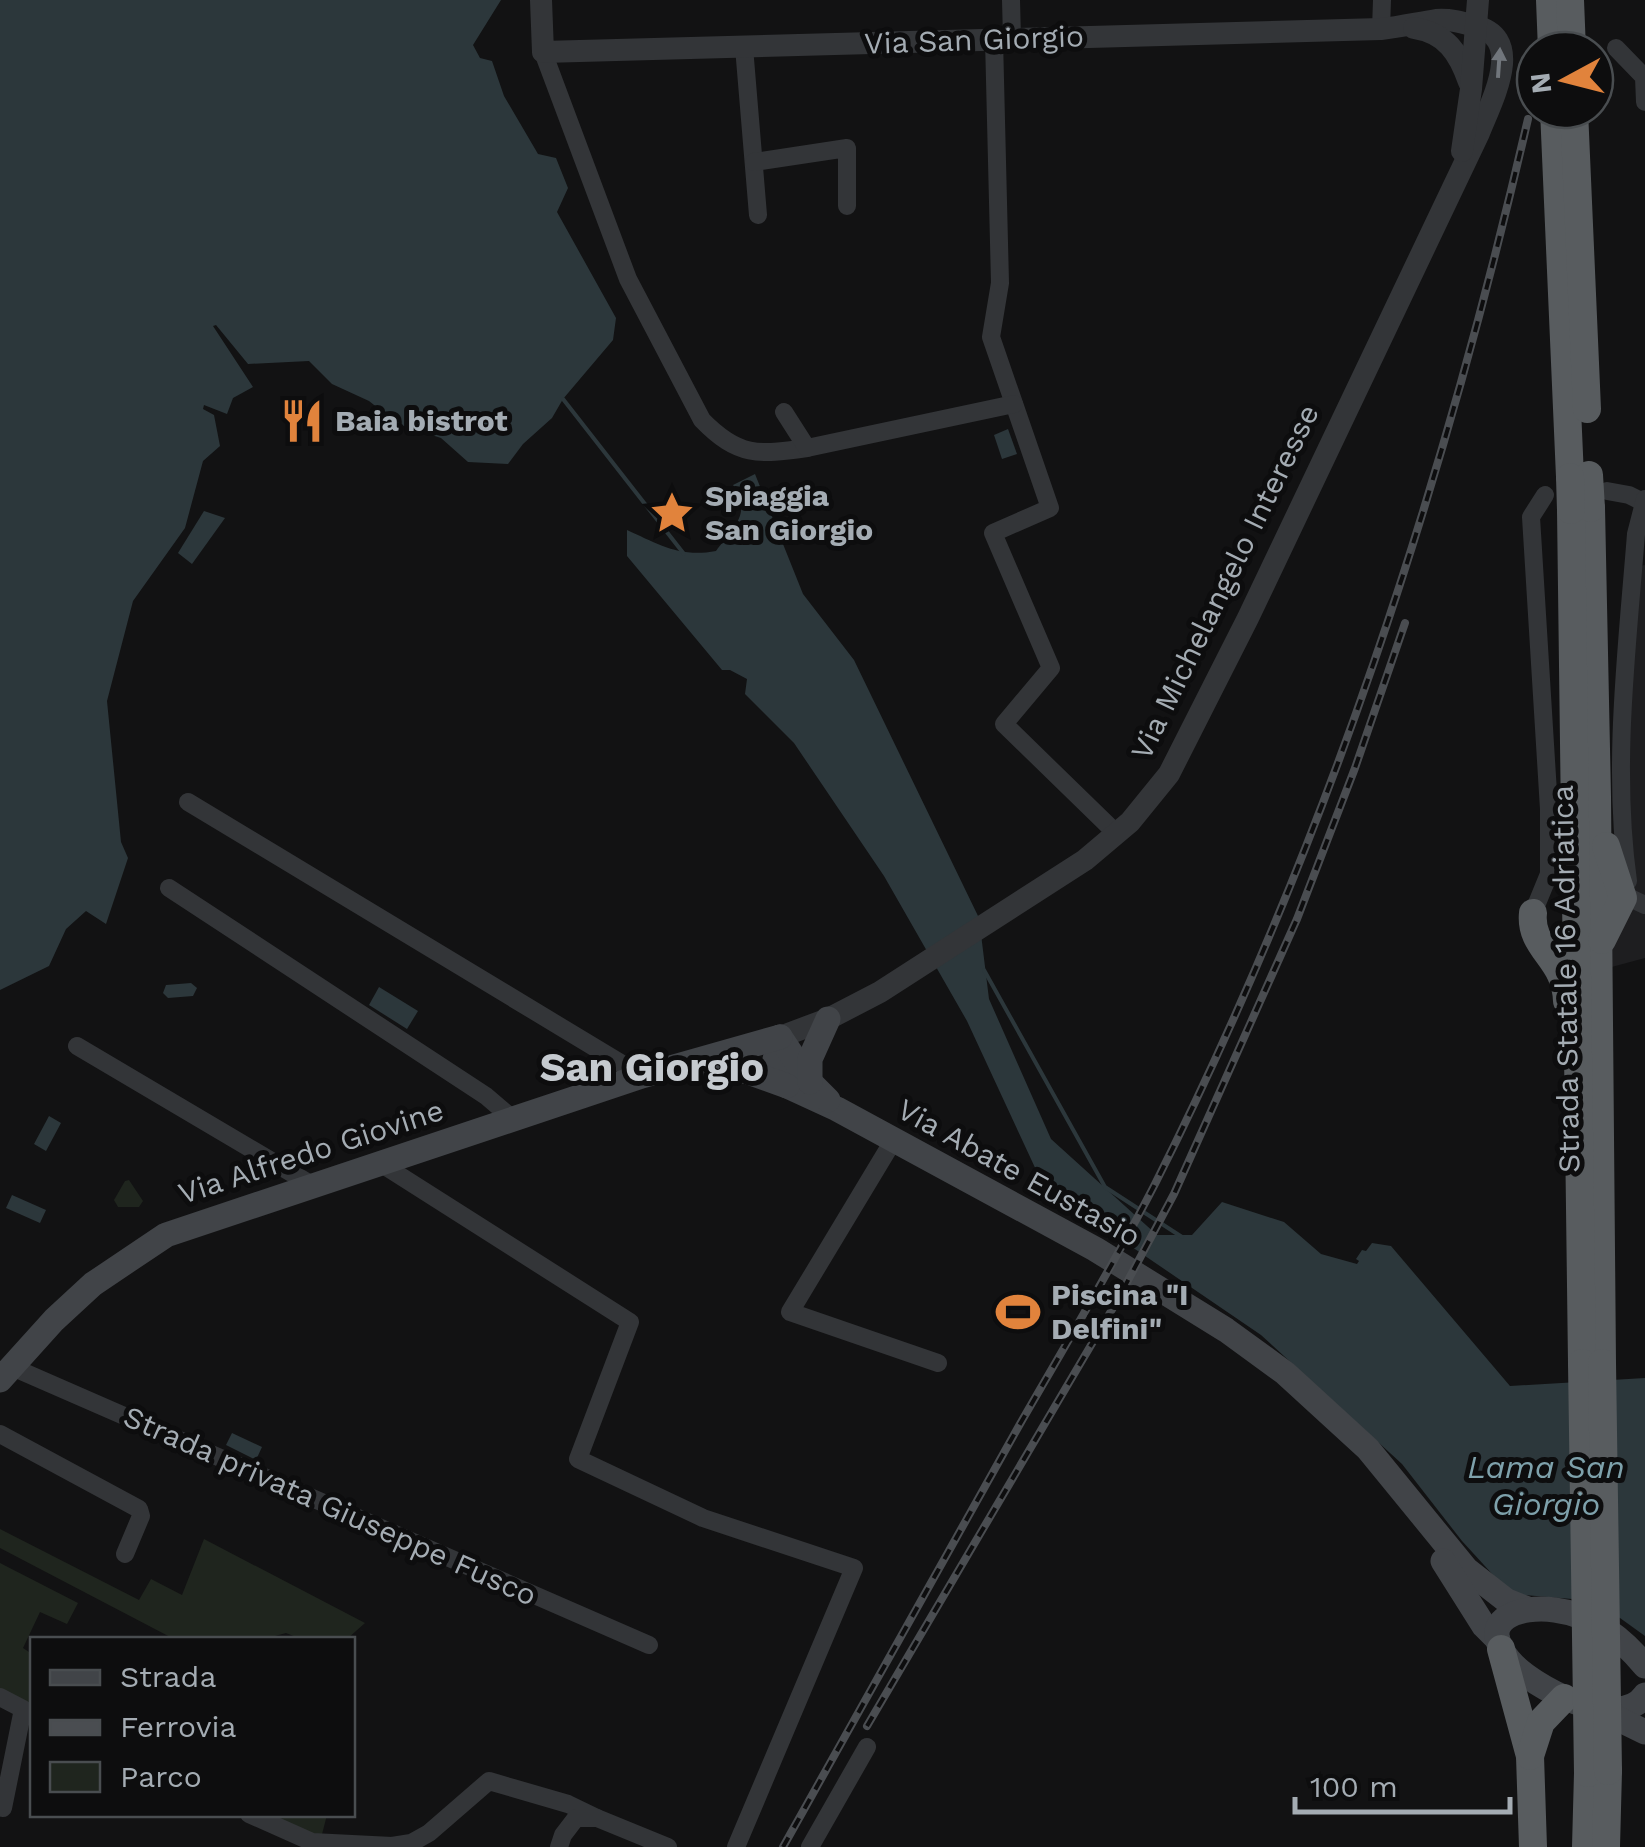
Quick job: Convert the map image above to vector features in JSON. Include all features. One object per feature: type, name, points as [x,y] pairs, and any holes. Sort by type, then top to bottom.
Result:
[{"type":"highway","points":[[1550,0],[1551,30]]},
{"type":"highway","points":[[1570,0],[1571,30]]},
{"type":"highway","name":"Strada Statale 16 Adriatica","points":[[1556,130],[1586,492]]},
{"type":"highway","name":"Strada Statale 16 Adriatica","points":[[1575,130],[1586,492],[1587,803],[1580,1118],[1592,1363]]},
{"type":"highway","points":[[1587,803],[1608,858],[1633,901],[1605,928],[1598,951]]},
{"type":"highway","points":[[1533,913],[1546,933],[1561,933],[1568,835],[1587,803]]},
{"type":"highway","name":"Strada Statale 16 Adriatica","points":[[1587,803],[1598,951],[1592,1363],[1598,1772],[1606,1847]]},
{"type":"highway","points":[[1533,913],[1533,930],[1567,981],[1571,1091],[1580,1118]]},
{"type":"highway","points":[[1499,1645],[1530,1756],[1534,1847]]},
{"type":"highway","points":[[1530,1756],[1542,1722],[1564,1698]]},
{"type":"highway","name":"Strada Statale 16 Adriatica","points":[[1586,1847],[1598,1772]]},
{"type":"main road","points":[[798,1084],[828,1018]]},
{"type":"main road","points":[[780,1037],[798,1084]]},
{"type":"main road","name":"Via Michelangelo Interesse","points":[[688,1061],[780,1037]]},
{"type":"main road","name":"Via Alfredo Giovine","points":[[6,1374],[74,1300],[132,1255],[193,1224],[688,1061]]},
{"type":"main road","name":"Via Abate Eustasio","points":[[688,1061],[798,1084],[893,1142],[1095,1248],[1162,1288],[1286,1374],[1315,1400]]},
{"type":"main road","points":[[1315,1400],[1368,1448],[1466,1569],[1507,1601],[1526,1608],[1558,1610],[1592,1622],[1619,1638],[1645,1666]]},
{"type":"main road","points":[[1315,1400],[1449,1568],[1512,1664],[1564,1698],[1597,1708],[1645,1732]]},
{"type":"main road","points":[[1499,1645],[1502,1620],[1526,1608]]},
{"type":"main road","points":[[1597,1708],[1631,1707],[1645,1695]]},
{"type":"street","points":[[541,0],[543,52],[628,279],[702,420],[719,437],[748,452],[808,448],[1014,404]]},
{"type":"street","points":[[1011,0],[1003,38],[1000,283],[991,337],[1050,508],[993,533],[1051,668],[1004,724],[1117,834]]},
{"type":"street","points":[[1381,29],[1382,0]]},
{"type":"street","points":[[1458,0],[1440,28],[1464,66],[1471,89]]},
{"type":"street","points":[[1476,26],[1478,0]]},
{"type":"street","name":"Via San Giorgio","points":[[543,52],[1440,28],[1460,20],[1476,26]]},
{"type":"street","name":"Via Michelangelo Interesse","points":[[780,1037],[880,992],[1086,860],[1117,834],[1169,774],[1248,618],[1479,133],[1502,70],[1502,50],[1488,27],[1476,26],[1471,89],[1456,177]]},
{"type":"street","points":[[744,46],[758,215]]},
{"type":"street","points":[[1616,48],[1644,77],[1645,102]]},
{"type":"street","points":[[754,162],[847,148],[847,206]]},
{"type":"street","points":[[784,412],[808,448]]},
{"type":"street","points":[[1586,492],[1629,495],[1644,501],[1636,534],[1620,812],[1633,901]]},
{"type":"street","points":[[1533,913],[1549,874],[1549,809],[1531,516],[1545,494]]},
{"type":"street","points":[[188,802],[642,1076]]},
{"type":"street","points":[[169,888],[486,1096],[514,1120]]},
{"type":"street","points":[[78,1046],[312,1184]]},
{"type":"street","points":[[893,1142],[790,1312],[938,1363]]},
{"type":"street","points":[[380,1163],[630,1322],[578,1459],[703,1518],[854,1568],[740,1840]]},
{"type":"street","name":"Strada privata Giuseppe Fusco","points":[[6,1374],[649,1645]]},
{"type":"street","points":[[0,1434],[139,1509],[141,1516],[125,1554]]},
{"type":"street","points":[[0,1697],[28,1711],[3,1808]]},
{"type":"street","points":[[810,1847],[867,1747]]},
{"type":"street","points":[[256,1817],[312,1842],[392,1846],[429,1833],[490,1780],[568,1804],[668,1847]]},
{"type":"street","points":[[559,1847],[576,1818],[597,1818]]},
{"type":"shaded area","points":[[1645,565],[1645,958],[1608,968],[1629,568]]},
{"type":"green space","points":[[129,1180],[143,1201],[139,1207],[118,1207],[114,1200]]},
{"type":"green space","points":[[0,1529],[139,1600],[151,1579],[182,1595],[204,1539],[365,1623],[349,1637],[296,1637],[286,1633],[271,1637],[170,1637],[0,1548]]},
{"type":"green space","points":[[0,1563],[78,1603],[67,1624],[40,1612],[23,1648],[30,1653],[30,1706],[0,1692]]},
{"type":"green space","points":[[274,1817],[326,1817],[321,1838]]},
{"type":"water","points":[[0,0],[501,0],[473,45],[480,58],[492,61],[504,96],[538,154],[556,158],[568,188],[557,212],[616,318],[613,340],[563,399],[552,418],[508,464],[468,462],[441,438],[398,424],[369,401],[332,384],[309,361],[248,364],[213,326],[253,387],[233,398],[227,414],[204,405],[203,409],[214,415],[220,446],[203,461],[185,528],[133,601],[107,701],[121,842],[128,858],[106,924],[86,911],[66,929],[49,966],[0,990]]},
{"type":"water","points":[[1008,429],[1017,454],[1002,459],[994,435]]},
{"type":"water","name":"Lama San Giorgio","points":[[755,474],[803,594],[854,660],[979,918],[989,999],[1051,1139],[1157,1235],[1192,1235],[1222,1202],[1284,1222],[1321,1254],[1357,1264],[1362,1250],[1366,1251],[1372,1243],[1391,1246],[1510,1386],[1645,1378],[1645,1636],[1620,1618],[1572,1599],[1524,1595],[1505,1588],[1462,1541],[1402,1464],[1261,1335],[1044,1187],[967,1021],[884,876],[794,743],[745,694],[747,679],[722,670],[627,556],[627,530],[680,551],[716,551],[741,512],[733,485]]},
{"type":"water","points":[[204,511],[225,518],[192,564],[178,553]]},
{"type":"water","points":[[191,983],[197,988],[193,996],[168,998],[163,993],[166,985]]},
{"type":"water","points":[[379,987],[418,1011],[407,1029],[369,1005]]},
{"type":"water","points":[[49,1116],[61,1123],[46,1151],[34,1144]]},
{"type":"water","points":[[12,1195],[46,1210],[40,1223],[6,1208]]},
{"type":"water","points":[[232,1433],[262,1447],[256,1460],[226,1445]]},
{"type":"waterway","points":[[563,399],[684,554]]},
{"type":"waterway","points":[[984,970],[1105,1187],[1182,1237]]},
{"type":"railway","points":[[783,1847],[1139,1215],[1217,1056],[1326,795],[1374,663],[1458,393],[1525,130]]},
{"type":"railway","points":[[867,1726],[1117,1301],[1174,1194],[1297,919],[1405,623]]},
{"type":"place","name":"Baia bistrot","points":[[302,421]]},
{"type":"place","name":"Spiaggia San Giorgio","points":[[672,513]]},
{"type":"place","name":"Piscina \"I Delfini\"","points":[[1018,1312]]},
{"type":"district","name":"San Giorgio","points":[[652,1067]]}]
